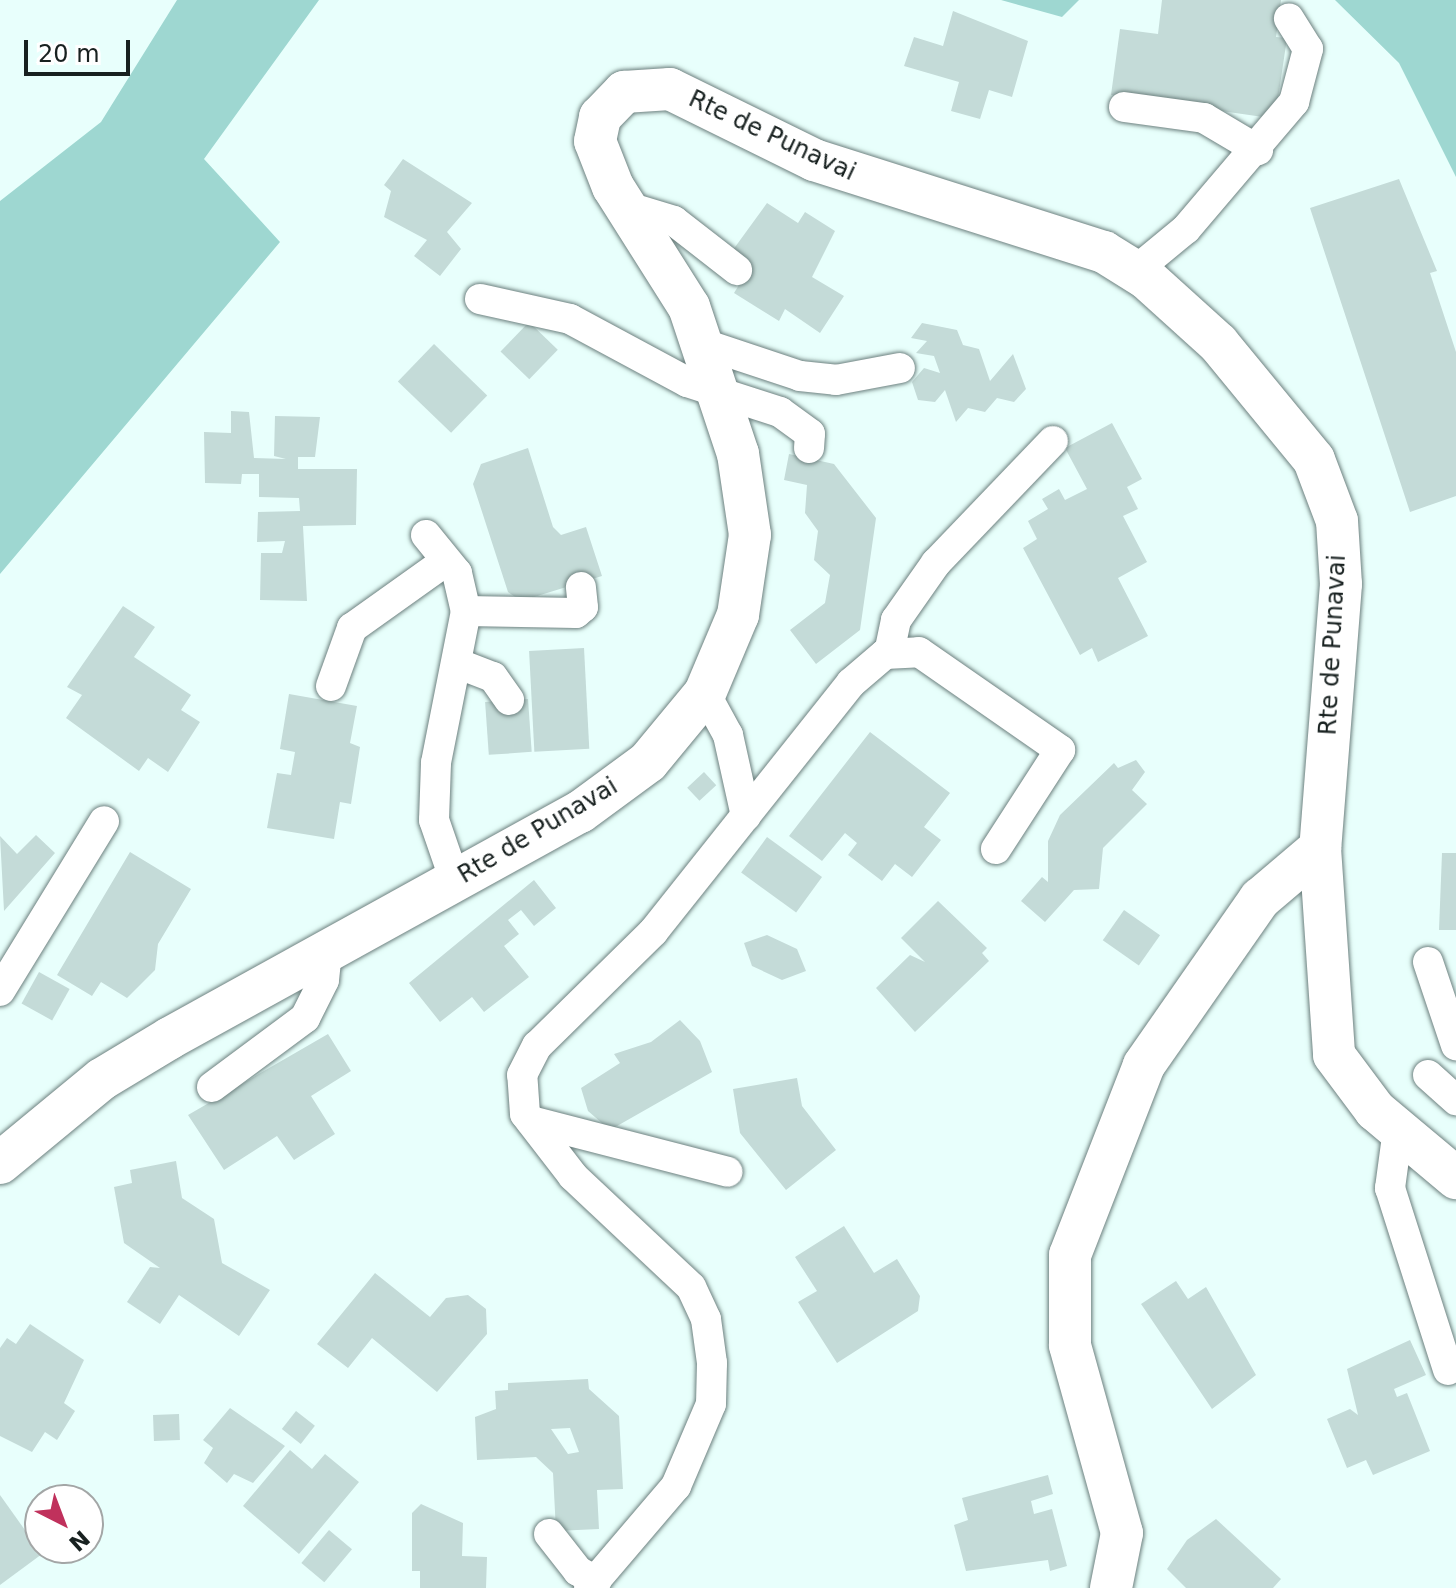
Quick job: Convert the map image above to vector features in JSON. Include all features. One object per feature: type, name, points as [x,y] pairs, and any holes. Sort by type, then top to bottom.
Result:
[{"type":"main road","name":"Rte de Punavai","points":[[0,1163],[102,1079],[327,949],[580,812],[644,765],[705,693],[738,615],[750,535],[721,389],[704,344],[625,206],[595,141],[600,117],[624,92],[670,89],[814,160],[892,189],[1040,226],[1135,271],[1218,343],[1314,460],[1337,521],[1341,584],[1320,848],[1334,1055],[1398,1129],[1456,1178]]},
{"type":"main road","points":[[1111,1588],[1122,1533],[1070,1345],[1070,1255],[1144,1065],[1260,899],[1320,848]]},
{"type":"street","points":[[1135,271],[1186,229],[1258,150],[1306,76],[1308,49],[1289,19]]},
{"type":"street","points":[[1124,107],[1204,118],[1258,150]]},
{"type":"street","points":[[625,206],[674,221],[737,270]]},
{"type":"street","points":[[480,299],[570,319],[687,382],[721,389],[801,423],[809,448]]},
{"type":"street","points":[[704,344],[800,376],[836,380],[900,368]]},
{"type":"street","points":[[889,653],[896,620],[936,563],[1053,441]]},
{"type":"street","points":[[426,535],[446,561],[466,611],[459,664],[436,763],[434,820],[455,881]]},
{"type":"street","points":[[331,686],[352,628],[446,561]]},
{"type":"street","points":[[466,611],[576,613],[583,607],[581,587]]},
{"type":"street","points":[[549,1534],[593,1585],[676,1486],[699,1442],[711,1404],[706,1319],[691,1287],[573,1176],[531,1121],[522,1075],[537,1046],[653,932],[851,683],[889,653],[919,652],[1060,750],[996,849]]},
{"type":"street","points":[[459,664],[493,677],[509,700]]},
{"type":"street","points":[[705,693],[728,735],[746,816]]},
{"type":"street","points":[[0,991],[104,821]]},
{"type":"street","points":[[212,1087],[305,1018],[324,980],[327,949]]},
{"type":"street","points":[[1428,962],[1456,1045]]},
{"type":"street","points":[[1428,1075],[1456,1100]]},
{"type":"street","points":[[531,1121],[728,1172]]},
{"type":"street","points":[[1398,1129],[1390,1188],[1448,1370]]},
{"type":"shaded area","points":[[177,0],[319,0],[204,159],[280,242],[0,574],[0,201],[101,122]]},
{"type":"shaded area","points":[[1001,0],[1079,0],[1062,17]]},
{"type":"shaded area","points":[[1335,0],[1456,0],[1456,177],[1399,63]]},
{"type":"building","points":[[1162,0],[1281,0],[1276,37],[1287,38],[1276,112],[1270,118],[1111,95],[1120,29],[1158,34]]},
{"type":"building","points":[[953,11],[1028,41],[1012,97],[989,90],[980,119],[951,111],[959,82],[904,66],[914,37],[943,46]]},
{"type":"building","points":[[403,159],[472,203],[447,232],[461,249],[440,276],[414,256],[427,240],[384,217],[391,191],[384,185]]},
{"type":"building","points":[[1399,179],[1437,271],[1430,273],[1456,352],[1456,496],[1410,512],[1310,208]]},
{"type":"building","points":[[767,203],[798,223],[805,212],[835,231],[812,277],[844,296],[820,333],[785,309],[779,321],[734,293],[749,269],[730,254]]},
{"type":"building","points":[[529,322],[558,350],[529,379],[501,351]]},
{"type":"building","points":[[922,323],[957,330],[963,345],[979,349],[990,381],[1013,354],[1026,389],[1014,402],[997,398],[985,412],[968,408],[956,422],[945,390],[935,402],[918,400],[912,382],[924,368],[940,373],[934,356],[916,353],[927,341],[911,338]]},
{"type":"building","points":[[434,344],[487,395],[451,433],[398,381]]},
{"type":"building","points":[[231,411],[249,412],[254,458],[286,459],[274,456],[275,416],[320,417],[315,457],[298,457],[298,469],[357,469],[356,525],[303,526],[307,601],[260,600],[261,553],[282,553],[285,541],[257,542],[258,512],[300,511],[299,498],[259,497],[259,474],[242,474],[241,484],[205,483],[204,432],[231,433]]},
{"type":"building","points":[[1112,423],[1142,479],[1127,487],[1138,509],[1123,516],[1147,562],[1118,578],[1148,636],[1098,662],[1092,648],[1080,655],[1023,548],[1037,539],[1028,521],[1048,509],[1042,499],[1059,489],[1065,500],[1087,489],[1065,448]]},
{"type":"building","points":[[528,448],[553,527],[561,535],[586,527],[602,576],[521,601],[508,592],[473,484],[481,464]]},
{"type":"building","points":[[789,454],[834,464],[876,518],[860,630],[816,664],[790,630],[825,603],[830,575],[814,560],[818,531],[805,513],[807,485],[784,480]]},
{"type":"building","points":[[123,606],[155,627],[134,657],[191,695],[181,710],[200,722],[168,772],[148,758],[139,771],[66,718],[82,695],[67,687]]},
{"type":"building","points":[[584,648],[589,749],[534,752],[529,651]]},
{"type":"building","points":[[289,694],[357,706],[350,743],[360,747],[351,804],[340,802],[334,839],[267,828],[277,773],[291,775],[295,752],[280,749]]},
{"type":"building","points":[[528,699],[532,752],[489,755],[485,702]]},
{"type":"building","points":[[870,732],[950,793],[924,827],[941,840],[912,877],[895,864],[882,881],[848,855],[857,843],[845,833],[822,861],[789,836]]},
{"type":"building","points":[[1136,760],[1145,772],[1132,790],[1147,804],[1103,848],[1099,889],[1074,890],[1045,922],[1021,901],[1042,877],[1048,882],[1048,841],[1060,815],[1114,763],[1118,768]]},
{"type":"building","points":[[704,772],[716,785],[699,801],[687,788]]},
{"type":"building","points":[[36,835],[55,853],[4,911],[0,836],[17,854]]},
{"type":"building","points":[[767,837],[822,877],[796,913],[741,873]]},
{"type":"building","points":[[130,852],[191,889],[158,944],[155,970],[127,998],[101,982],[92,996],[57,975]]},
{"type":"building","points":[[1442,853],[1456,853],[1456,930],[1439,930]]},
{"type":"building","points":[[534,880],[556,908],[534,926],[521,910],[508,920],[519,934],[504,946],[529,977],[484,1012],[472,997],[440,1022],[409,983]]},
{"type":"building","points":[[938,901],[987,948],[982,953],[989,961],[915,1032],[876,988],[910,955],[925,962],[901,938]]},
{"type":"building","points":[[1124,910],[1160,935],[1139,966],[1103,940]]},
{"type":"building","points":[[767,935],[797,949],[806,971],[782,980],[752,966],[744,943]]},
{"type":"building","points":[[39,972],[70,989],[52,1020],[22,1003]]},
{"type":"building","points":[[680,1020],[700,1041],[712,1072],[610,1130],[588,1111],[581,1088],[620,1063],[614,1054],[651,1042]]},
{"type":"building","points":[[328,1034],[351,1071],[311,1096],[335,1134],[294,1160],[277,1136],[224,1170],[188,1115]]},
{"type":"building","points":[[797,1078],[802,1106],[836,1150],[786,1190],[740,1133],[733,1089]]},
{"type":"building","points":[[176,1161],[182,1198],[214,1219],[222,1263],[270,1290],[239,1336],[179,1295],[160,1324],[127,1302],[150,1267],[160,1268],[124,1243],[114,1187],[132,1183],[130,1170]]},
{"type":"building","points":[[844,1226],[874,1273],[897,1259],[920,1296],[918,1311],[837,1363],[798,1302],[817,1291],[795,1257]]},
{"type":"building","points":[[375,1273],[430,1317],[446,1298],[468,1295],[486,1309],[487,1334],[437,1392],[372,1338],[348,1368],[317,1344]]},
{"type":"building","points":[[1176,1281],[1188,1299],[1206,1287],[1256,1375],[1212,1409],[1141,1304]]},
{"type":"building","points":[[30,1324],[84,1360],[64,1403],[75,1411],[57,1440],[45,1432],[32,1452],[0,1436],[0,1348],[7,1338],[16,1344]]},
{"type":"building","points":[[1410,1340],[1426,1375],[1394,1389],[1397,1397],[1407,1393],[1430,1451],[1373,1475],[1366,1460],[1347,1468],[1327,1419],[1350,1409],[1358,1415],[1347,1369]]},
{"type":"building","points":[[588,1379],[589,1389],[619,1416],[623,1489],[597,1490],[599,1529],[556,1531],[553,1473],[536,1457],[477,1460],[475,1417],[496,1409],[495,1391],[508,1390],[508,1383]],"holes":[[[570,1428],[579,1452],[568,1454],[551,1429]]]},
{"type":"building","points":[[230,1408],[285,1446],[253,1483],[234,1474],[227,1483],[204,1463],[213,1448],[203,1440]]},
{"type":"building","points":[[296,1411],[315,1426],[301,1444],[282,1429]]},
{"type":"building","points":[[179,1414],[180,1440],[154,1441],[153,1415]]},
{"type":"building","points":[[290,1450],[312,1469],[325,1454],[359,1482],[299,1554],[243,1506]]},
{"type":"building","points":[[1048,1475],[1053,1494],[1031,1501],[1034,1514],[1052,1509],[1067,1566],[1050,1571],[1048,1560],[966,1571],[954,1525],[968,1520],[962,1498]]},
{"type":"building","points":[[0,1495],[24,1529],[24,1564],[28,1564],[0,1585]]},
{"type":"building","points":[[421,1504],[463,1523],[462,1556],[487,1557],[486,1588],[420,1588],[420,1571],[412,1571],[412,1513]]},
{"type":"building","points":[[1216,1519],[1281,1579],[1273,1588],[1186,1588],[1167,1569],[1187,1540]]},
{"type":"building","points":[[329,1530],[352,1549],[324,1582],[301,1563]]}]
